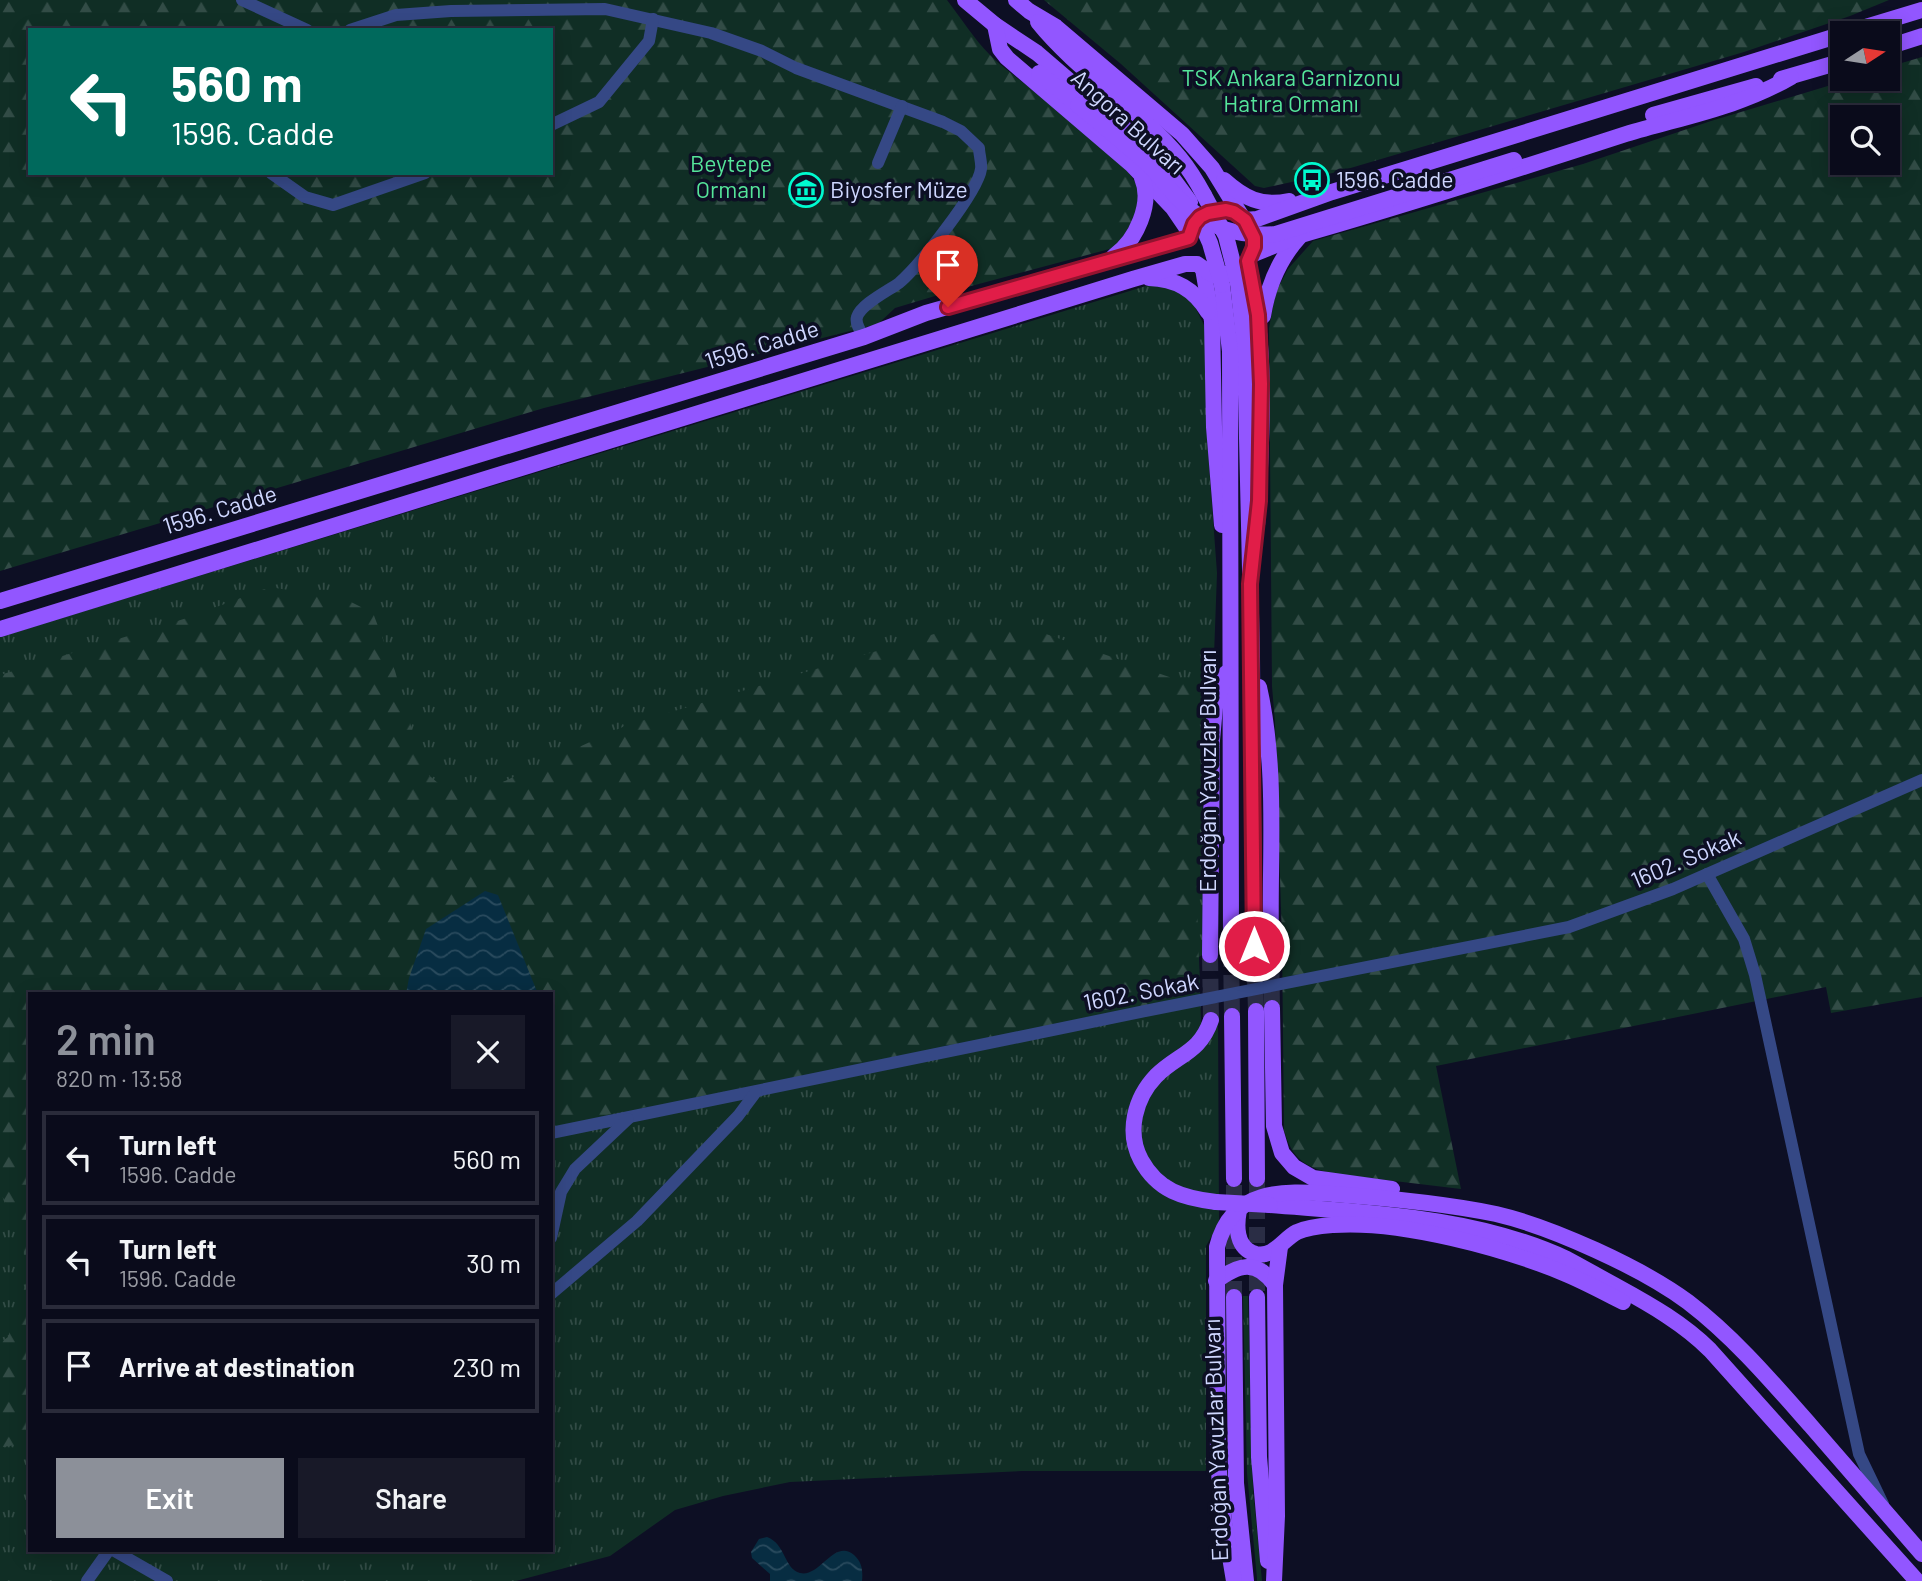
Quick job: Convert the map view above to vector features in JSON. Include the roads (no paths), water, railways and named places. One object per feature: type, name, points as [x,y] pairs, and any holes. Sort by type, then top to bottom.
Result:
[{"type":"main road","name":"Angora Bulvarı","points":[[965,0],[995,25],[1037,53],[1129,132],[1170,175],[1197,198]]},
{"type":"main road","name":"Angora Bulvarı","points":[[995,25],[1010,48],[1151,167],[1196,215],[1219,228],[1244,224],[1215,173],[1182,134],[1056,27],[1016,0]]},
{"type":"main road","name":"1596. Cadde","points":[[1886,21],[1922,10]]},
{"type":"main road","name":"Angora Bulvarı","points":[[1029,11],[1075,62],[1161,137],[1181,159],[1197,198]]},
{"type":"main road","name":"Angora Bulvarı","points":[[995,25],[1000,49],[1007,58],[1132,165],[1173,208],[1189,235],[1190,252],[1200,267]]},
{"type":"main road","points":[[1900,43],[1922,36]]},
{"type":"main road","name":"1596. Cadde","points":[[1244,224],[1332,192],[1830,38]]},
{"type":"main road","name":"1596. Cadde","points":[[0,601],[864,337],[926,313],[1189,235],[1194,224],[1208,213],[1226,210],[1244,224],[1276,234],[1648,116],[1830,65]]},
{"type":"main road","name":"1596. Cadde","points":[[0,629],[1133,279],[1185,264],[1220,275],[1229,274],[1238,271],[1250,258],[1301,235],[1653,126],[1740,102],[1766,92],[1791,77]]},
{"type":"main road","points":[[1215,173],[1237,191],[1264,204],[1332,192]]},
{"type":"main road","points":[[1173,208],[1187,212],[1213,198],[1215,173]]},
{"type":"main road","points":[[1110,260],[1130,242],[1142,216],[1146,195],[1141,175]]},
{"type":"main road","points":[[1363,183],[1354,190],[1348,203],[1352,209],[1372,215]]},
{"type":"main road","points":[[1197,198],[1210,243],[1230,284]]},
{"type":"main road","name":"Erdoğan Yavuzlar Bulvarı","points":[[1244,224],[1254,238],[1250,258],[1259,339],[1261,417],[1259,501],[1250,584]]},
{"type":"main road","points":[[1259,339],[1272,278],[1301,235]]},
{"type":"main road","name":"Erdoğan Yavuzlar Bulvarı","points":[[1200,267],[1212,321],[1216,463],[1231,592]]},
{"type":"main road","points":[[1133,279],[1164,279],[1180,284],[1200,300],[1212,321]]},
{"type":"main road","name":"Erdoğan Yavuzlar Bulvarı","points":[[1230,284],[1245,350],[1252,657],[1254,946]]},
{"type":"main road","name":"Erdoğan Yavuzlar Bulvarı","points":[[1230,284],[1231,951]]},
{"type":"main road","points":[[1024,314],[1015,306],[1013,300],[1024,285],[1042,286],[1048,294],[1047,304],[1041,309]]},
{"type":"main road","points":[[1210,955],[1212,740],[1215,707],[1231,657]]},
{"type":"main road","points":[[1252,657],[1265,712],[1270,763],[1271,943]]},
{"type":"main road","points":[[1257,1180],[1264,1010],[1274,1126],[1277,1142],[1288,1161],[1313,1178],[1406,1192],[1448,1206]]},
{"type":"main road","points":[[1232,1016],[1234,1179]]},
{"type":"main road","points":[[1211,1020],[1200,1042],[1162,1071],[1149,1085],[1135,1113],[1133,1135],[1143,1164],[1162,1187],[1187,1198],[1216,1202],[1269,1200],[1432,1220],[1502,1237],[1566,1259],[1661,1312],[1697,1338],[1917,1581]]},
{"type":"main road","points":[[1234,1581],[1220,1485],[1216,1259],[1220,1236],[1229,1220],[1239,1210],[1292,1192],[1448,1206],[1512,1218],[1571,1240],[1641,1273],[1687,1302],[1720,1329],[1769,1380],[1922,1554]]},
{"type":"main road","points":[[1239,1210],[1237,1234],[1247,1250],[1264,1255],[1279,1247],[1287,1238],[1306,1229],[1340,1224],[1414,1231],[1467,1242],[1565,1273],[1634,1307],[1707,1358],[1725,1366]]},
{"type":"main road","points":[[1272,1581],[1277,1516],[1275,1284],[1279,1247]]},
{"type":"main road","points":[[1216,1281],[1239,1267],[1253,1267],[1266,1273],[1275,1284]]},
{"type":"main road","name":"Erdoğan Yavuzlar Bulvarı","points":[[1234,1297],[1236,1483],[1246,1581]]},
{"type":"main road","name":"Erdoğan Yavuzlar Bulvarı","points":[[1257,1297],[1261,1492],[1272,1581]]},
{"type":"street","points":[[242,0],[303,28]]},
{"type":"street","points":[[356,28],[396,15],[451,11],[605,9],[711,33],[961,131],[979,148],[981,169],[972,192],[915,266],[901,281],[858,315],[857,322],[864,337]]},
{"type":"street","points":[[553,124],[599,102],[649,41],[653,19]]},
{"type":"street","points":[[878,163],[902,106]]},
{"type":"street","points":[[274,175],[305,197],[333,205],[419,175]]},
{"type":"street","name":"1602. Sokak","points":[[553,1133],[1155,1009],[1537,935],[1601,916],[1707,874],[1922,780]]},
{"type":"street","points":[[1707,874],[1744,939],[1755,975],[1859,1454],[1886,1513]]},
{"type":"street","points":[[553,1292],[637,1221],[738,1116],[756,1092]]},
{"type":"street","points":[[553,1229],[561,1192],[575,1169],[630,1117]]},
{"type":"street","points":[[87,1581],[109,1552]]},
{"type":"street","points":[[115,1552],[167,1581]]},
{"type":"water","points":[[485,891],[498,895],[537,992],[406,992],[426,929]]},
{"type":"water","points":[[767,1537],[778,1545],[791,1567],[800,1573],[814,1570],[833,1555],[847,1551],[859,1561],[862,1581],[770,1581],[770,1574],[752,1558],[751,1552],[759,1539]]},
{"type":"tunnel","points":[[1271,942],[1272,1008]]},
{"type":"tunnel","points":[[1254,946],[1256,1011]]},
{"type":"tunnel","points":[[1231,951],[1232,1016]]},
{"type":"tunnel","points":[[1210,955],[1211,1020]]},
{"type":"tunnel","points":[[1234,1179],[1234,1297]]},
{"type":"tunnel","points":[[1257,1179],[1257,1297]]},
{"type":"place","name":"1596. Cadde","points":[[1312,180]]},
{"type":"place","name":"Biyosfer Müze","points":[[806,190]]},
{"type":"park label","name":"TSK Ankara Garnizonu Hatıra Ormanı","points":[[1291,91]]},
{"type":"park label","name":"Beytepe Ormanı","points":[[731,177]]}]
